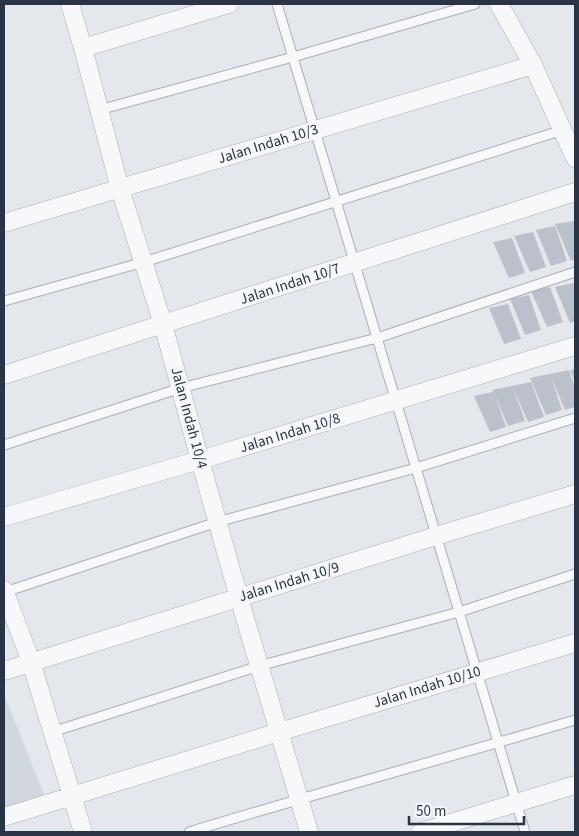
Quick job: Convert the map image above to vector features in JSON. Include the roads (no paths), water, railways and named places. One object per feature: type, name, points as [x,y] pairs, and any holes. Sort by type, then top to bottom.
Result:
[{"type":"street","name":"Jalan Indah 10/4","points":[[70,4],[120,189],[163,324],[217,522],[308,832]]},
{"type":"street","points":[[83,48],[229,4]]},
{"type":"street","points":[[499,4],[533,65],[575,158]]},
{"type":"street","name":"Jalan Indah 10/3","points":[[4,223],[533,65]]},
{"type":"street","name":"Jalan Indah 10/7","points":[[4,375],[575,192]]},
{"type":"street","name":"Jalan Indah 10/8","points":[[4,517],[200,460],[575,346]]},
{"type":"street","name":"Jalan Indah 10/9","points":[[4,671],[575,494]]},
{"type":"street","points":[[4,591],[31,662],[83,832]]},
{"type":"street","name":"Jalan Indah 10/10","points":[[4,817],[575,643]]},
{"type":"street","points":[[422,832],[575,785]]},
{"type":"lane","points":[[277,4],[525,832]]},
{"type":"lane","points":[[99,110],[293,57],[475,4]]},
{"type":"lane","points":[[4,301],[144,262],[562,130]]},
{"type":"lane","points":[[4,445],[181,388],[377,338],[575,272]]},
{"type":"lane","points":[[4,591],[217,522],[416,468],[575,418]]},
{"type":"lane","points":[[52,732],[259,666],[459,612],[575,574]]},
{"type":"lane","points":[[189,832],[575,720]]}]
